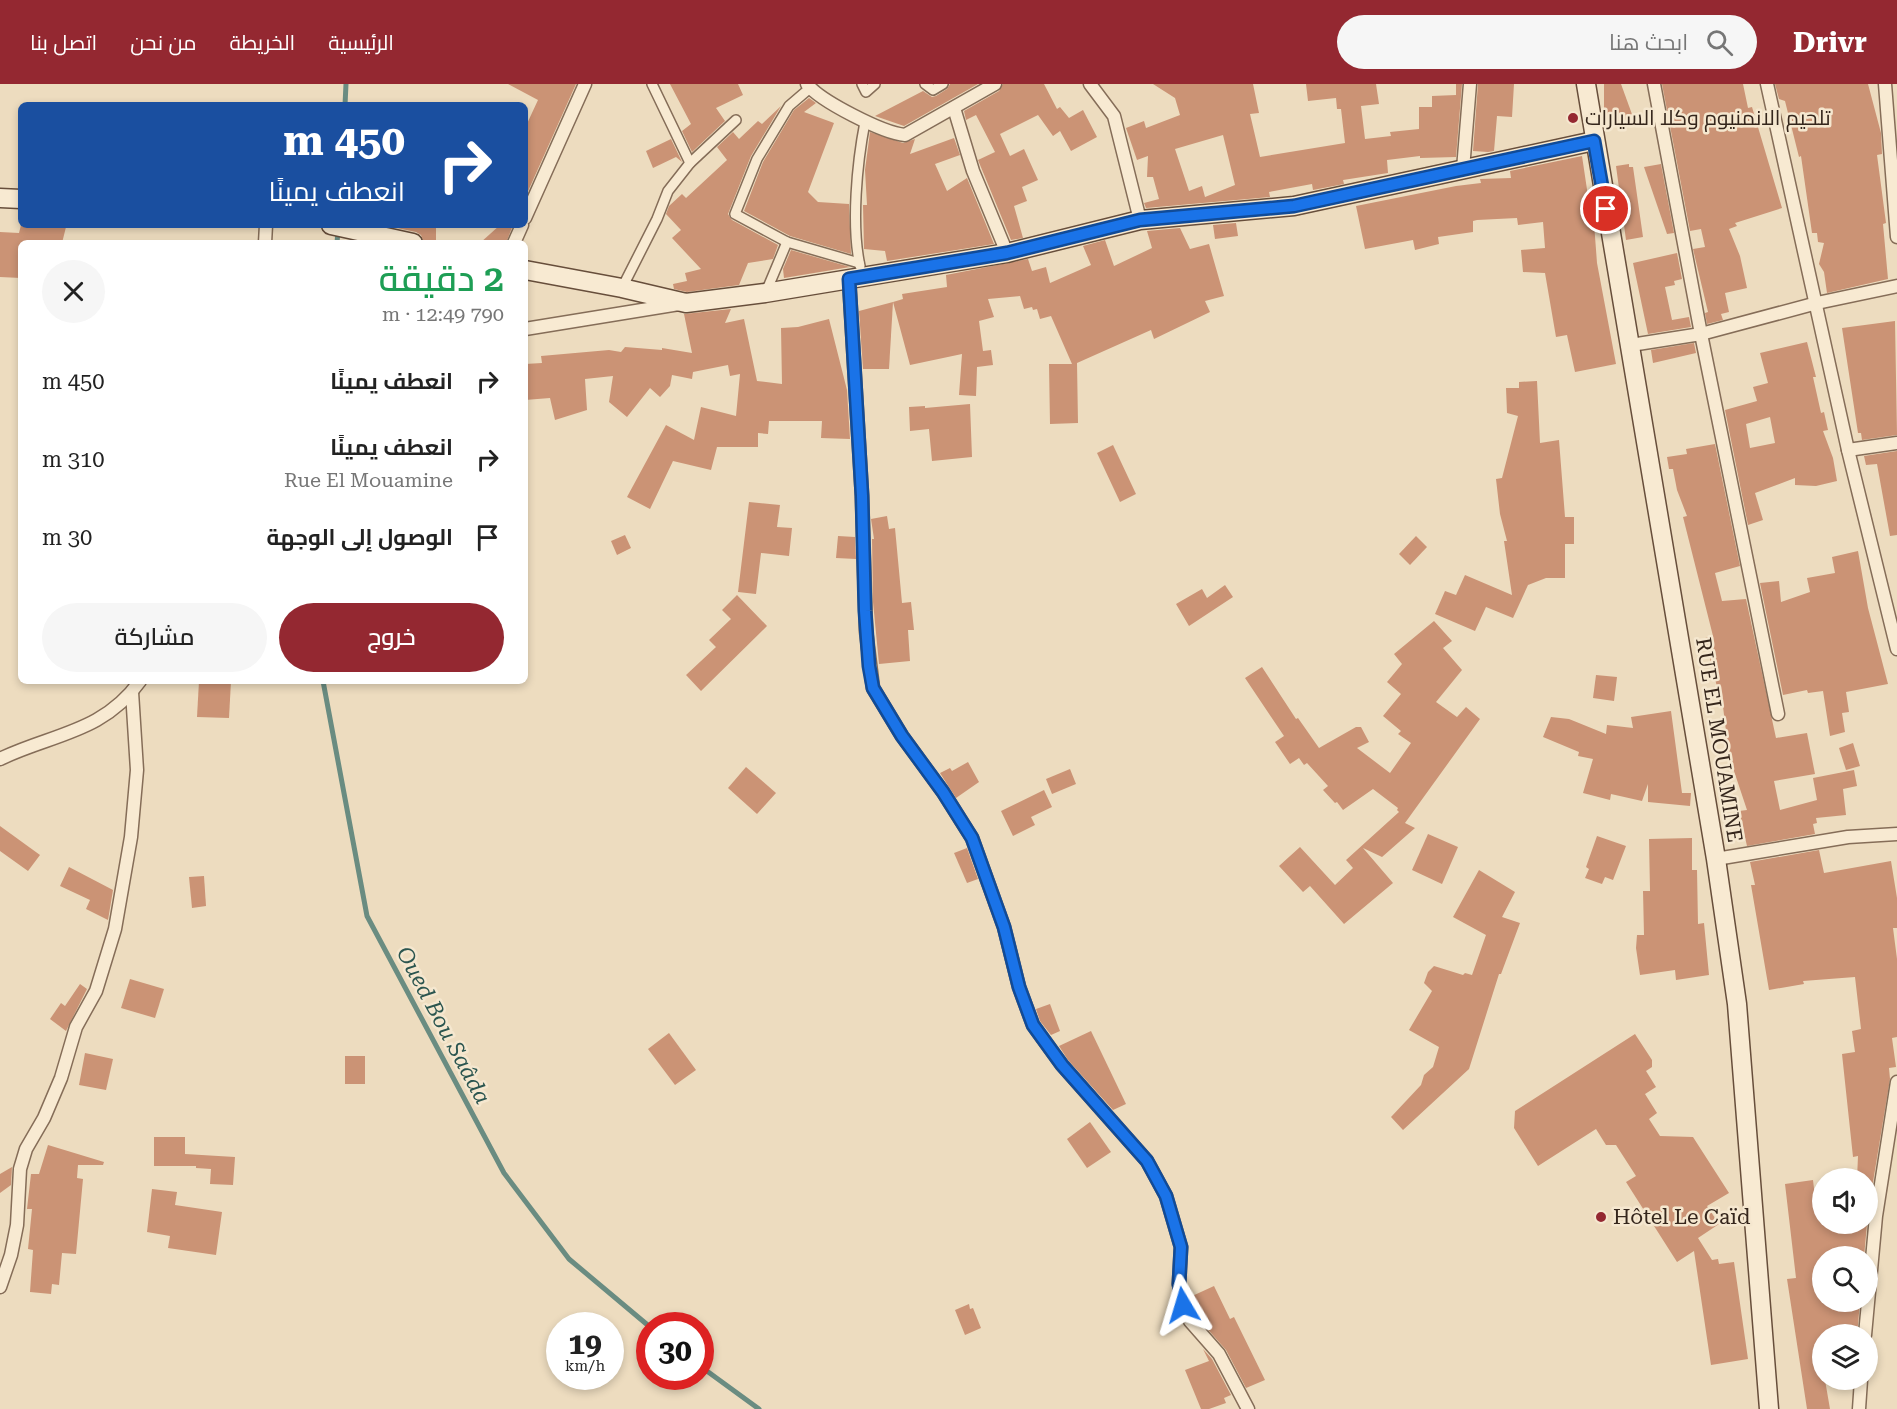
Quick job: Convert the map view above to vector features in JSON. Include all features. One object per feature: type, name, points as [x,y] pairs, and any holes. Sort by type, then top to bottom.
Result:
[{"type":"main road","name":"RUE EL MOUAMINE","points":[[1586,84],[1716,859],[1737,1004],[1769,1409]]},
{"type":"main road","points":[[528,271],[622,288],[686,303],[765,293],[857,273],[1007,253],[1140,220],[1294,206],[1594,141]]},
{"type":"main road","points":[[0,198],[18,199]]},
{"type":"main road","points":[[346,228],[401,240]]},
{"type":"street","points":[[528,211],[585,84]]},
{"type":"street","points":[[652,84],[690,163]]},
{"type":"street","points":[[861,84],[866,92],[875,84]]},
{"type":"street","points":[[924,84],[933,90],[943,84]]},
{"type":"street","points":[[857,273],[787,242],[735,214],[763,150],[789,106],[808,86],[865,122],[894,134],[904,135],[995,84]]},
{"type":"street","points":[[1089,84],[1114,116],[1140,220]]},
{"type":"street","points":[[1463,170],[1470,84]]},
{"type":"street","points":[[1654,84],[1701,334],[1778,714]]},
{"type":"street","points":[[1767,84],[1848,450],[1897,649]]},
{"type":"street","points":[[1885,84],[1897,237]]},
{"type":"street","points":[[954,108],[974,171],[1007,253]]},
{"type":"street","points":[[622,288],[657,219],[668,191],[690,163],[736,120]]},
{"type":"street","points":[[865,122],[860,151],[857,273],[865,611],[873,688],[902,736],[943,792],[972,838],[1004,927],[1019,987],[1033,1025],[1062,1065],[1147,1161],[1161,1187],[1181,1247],[1179,1284],[1183,1305],[1190,1321],[1219,1354],[1248,1409]]},
{"type":"street","points":[[765,293],[787,242]]},
{"type":"street","points":[[1631,345],[1701,334],[1817,303],[1897,286]]},
{"type":"street","points":[[528,329],[686,303]]},
{"type":"street","points":[[1848,450],[1897,443]]},
{"type":"street","points":[[0,759],[72,734],[111,711],[138,684]]},
{"type":"street","points":[[0,1287],[11,1255],[17,1225],[20,1168],[26,1149],[44,1118],[61,1078],[76,1028],[96,991],[115,929],[138,770],[132,692]]},
{"type":"street","points":[[1716,859],[1848,837],[1897,834]]},
{"type":"street","points":[[1866,1324],[1876,1216],[1897,1082]]},
{"type":"street","points":[[1859,1409],[1860,1390]]},
{"type":"building","points":[[508,84],[576,84],[528,191],[528,122],[538,100]]},
{"type":"building","points":[[670,84],[738,84],[743,95],[716,108],[725,121],[692,152],[682,131],[691,124]]},
{"type":"building","points":[[950,84],[978,84],[904,126],[875,116],[923,91],[932,97],[936,96],[947,89]]},
{"type":"building","points":[[1003,84],[1044,84],[1057,109],[1060,107],[1069,118],[1083,110],[1097,137],[1071,151],[1060,131],[1053,136],[1038,115],[1000,134],[1010,156],[1024,149],[1038,180],[1022,187],[1027,201],[1014,206],[1023,238],[1011,240],[978,160],[995,152],[976,115],[966,120],[964,111],[999,91]]},
{"type":"building","points":[[1153,84],[1253,84],[1259,113],[1250,114],[1260,157],[1345,143],[1341,109],[1337,109],[1336,98],[1308,101],[1306,84],[1376,84],[1379,104],[1361,106],[1365,139],[1391,136],[1390,132],[1419,129],[1419,107],[1432,107],[1432,96],[1456,95],[1456,84],[1462,84],[1456,157],[1420,158],[1420,156],[1387,160],[1388,173],[1343,180],[1344,184],[1313,190],[1312,184],[1269,192],[1270,197],[1146,208],[1144,203],[1159,199],[1153,177],[1147,177],[1148,156],[1137,160],[1126,128],[1144,121],[1146,128],[1180,115],[1175,98]],"holes":[[[1223,135],[1235,185],[1205,197],[1202,186],[1189,191],[1175,149]]]},
{"type":"building","points":[[1478,84],[1514,84],[1512,117],[1497,116],[1494,151],[1473,151]]},
{"type":"building","points":[[1604,84],[1621,84],[1633,117],[1610,125],[1604,110]]},
{"type":"building","points":[[1662,84],[1743,84],[1748,108],[1752,107],[1782,208],[1735,223],[1737,226],[1729,229],[1740,256],[1747,288],[1725,293],[1729,312],[1721,314],[1723,320],[1707,324],[1705,313],[1708,312],[1693,249],[1705,247],[1701,229],[1690,231]]},
{"type":"building","points":[[1775,84],[1868,84],[1881,133],[1882,154],[1877,155],[1886,223],[1883,224],[1888,279],[1827,293],[1824,272],[1819,264],[1824,243],[1818,242],[1817,233],[1812,233],[1801,156],[1799,157],[1785,101],[1779,99]]},
{"type":"building","points":[[809,98],[816,103],[804,112],[834,123],[808,192],[818,202],[849,204],[851,254],[790,236],[744,211],[763,162],[794,110]]},
{"type":"building","points":[[781,106],[751,156],[728,214],[732,220],[778,245],[773,259],[748,263],[739,285],[687,292],[674,289],[673,284],[687,281],[685,273],[701,269],[672,238],[681,230],[666,214],[669,206],[682,194],[686,198],[727,160],[717,147],[733,132],[739,139],[758,121],[762,124]]},
{"type":"building","points":[[870,132],[903,143],[915,139],[910,154],[954,138],[960,155],[935,164],[947,191],[967,178],[994,244],[887,261],[885,251],[864,249],[863,205],[867,205],[865,170]]},
{"type":"building","points":[[671,139],[682,162],[676,157],[653,168],[646,151]]},
{"type":"building","points":[[1582,156],[1592,223],[1594,223],[1597,263],[1616,364],[1575,372],[1567,335],[1556,337],[1545,273],[1523,272],[1521,250],[1545,248],[1543,222],[1518,225],[1517,218],[1477,220],[1473,221],[1473,232],[1438,237],[1439,244],[1415,250],[1413,240],[1365,249],[1356,206],[1481,183],[1480,179],[1511,178],[1510,171]]},
{"type":"building","points":[[1629,164],[1629,167],[1633,167],[1643,237],[1626,240],[1616,166]]},
{"type":"building","points":[[1661,164],[1674,233],[1667,234],[1644,167]]},
{"type":"building","points":[[1236,223],[1238,236],[1215,239],[1213,225]]},
{"type":"building","points":[[20,228],[66,228],[63,240],[18,240],[18,278],[0,277],[0,232],[19,233]]},
{"type":"building","points":[[397,228],[436,228],[436,240],[423,240],[421,235]]},
{"type":"building","points":[[497,228],[512,228],[507,240],[483,240]]},
{"type":"building","points":[[1180,228],[1190,249],[1209,244],[1224,296],[1205,301],[1210,312],[1154,339],[1151,330],[1077,363],[1078,423],[1050,424],[1049,364],[1072,364],[1051,316],[1040,319],[1037,309],[1033,310],[1032,307],[1024,309],[1020,296],[988,299],[994,317],[979,321],[983,351],[991,350],[993,365],[977,367],[976,396],[959,395],[962,354],[910,365],[893,302],[903,299],[902,294],[947,287],[946,275],[1028,259],[1032,271],[1046,267],[1050,283],[1091,265],[1083,246],[1105,240],[1114,266],[1152,248],[1147,231]]},
{"type":"building","points":[[791,250],[850,267],[784,278],[783,269]]},
{"type":"building","points":[[1677,253],[1682,279],[1674,281],[1675,285],[1665,287],[1672,320],[1689,317],[1691,327],[1648,334],[1633,263]]},
{"type":"building","points":[[893,302],[889,369],[863,369],[859,311]]},
{"type":"building","points":[[731,309],[725,323],[744,319],[757,381],[782,384],[781,328],[798,327],[829,319],[847,390],[850,439],[821,438],[822,421],[769,421],[768,434],[758,433],[758,447],[717,447],[711,470],[673,461],[650,509],[627,497],[666,425],[694,440],[701,407],[736,416],[740,374],[730,376],[728,365],[693,372],[692,379],[672,375],[670,386],[660,397],[650,388],[627,417],[609,402],[613,376],[585,379],[587,410],[555,420],[550,398],[528,400],[528,364],[542,363],[541,356],[609,350],[621,352],[625,347],[662,350],[662,348],[692,353],[684,314]]},
{"type":"building","points":[[1895,321],[1897,435],[1862,440],[1861,433],[1858,433],[1842,328]]},
{"type":"building","points":[[1807,342],[1816,377],[1813,377],[1821,413],[1824,412],[1828,430],[1823,431],[1833,458],[1837,481],[1816,486],[1795,485],[1795,478],[1755,493],[1763,520],[1748,525],[1725,410],[1757,401],[1753,387],[1768,383],[1760,353]],"holes":[[[1770,417],[1775,443],[1750,448],[1746,424]]]},
{"type":"building","points":[[1694,343],[1696,353],[1653,363],[1651,350]]},
{"type":"building","points":[[1537,381],[1540,443],[1559,440],[1565,517],[1574,517],[1574,544],[1565,544],[1565,578],[1546,578],[1528,585],[1513,618],[1486,607],[1475,631],[1435,614],[1445,591],[1456,595],[1465,575],[1512,595],[1504,541],[1507,541],[1500,514],[1496,479],[1502,478],[1518,416],[1507,413],[1506,388],[1519,388],[1519,382]]},
{"type":"building","points":[[970,404],[972,457],[932,461],[929,429],[910,431],[909,407]]},
{"type":"building","points":[[1715,444],[1740,566],[1715,573],[1722,601],[1746,599],[1776,738],[1807,733],[1815,774],[1774,781],[1780,810],[1817,800],[1813,778],[1854,770],[1857,786],[1843,789],[1846,815],[1816,818],[1817,823],[1813,824],[1815,834],[1747,846],[1739,811],[1747,810],[1729,756],[1721,690],[1718,691],[1705,638],[1713,636],[1683,517],[1687,516],[1677,490],[1673,469],[1669,469],[1667,457],[1687,454],[1686,449]]},
{"type":"building","points":[[1113,445],[1136,494],[1120,502],[1097,453]]},
{"type":"building","points":[[1897,451],[1897,535],[1890,536],[1877,464],[1866,465],[1864,456]]},
{"type":"building","points":[[749,502],[780,505],[777,527],[792,528],[789,556],[761,553],[756,594],[738,592]]},
{"type":"building","points":[[887,516],[889,529],[895,528],[902,603],[911,602],[914,630],[908,630],[910,661],[879,664],[873,602],[872,539],[874,539],[871,519]]},
{"type":"building","points":[[625,535],[631,548],[617,555],[611,541]]},
{"type":"building","points":[[838,536],[855,537],[856,559],[836,558]]},
{"type":"building","points":[[1416,536],[1427,547],[1410,565],[1399,554]]},
{"type":"building","points":[[1858,551],[1868,608],[1888,684],[1846,692],[1849,712],[1842,713],[1845,732],[1830,736],[1823,691],[1808,693],[1807,690],[1783,695],[1760,583],[1779,581],[1781,602],[1810,592],[1807,578],[1835,573],[1832,557]]},
{"type":"building","points":[[1225,585],[1233,597],[1189,626],[1176,604],[1202,589],[1207,598]]},
{"type":"building","points":[[737,595],[767,626],[701,691],[686,675],[716,647],[709,640],[731,619],[722,610]]},
{"type":"building","points":[[1434,621],[1452,641],[1443,648],[1462,670],[1436,702],[1457,717],[1466,707],[1480,719],[1405,823],[1415,828],[1382,857],[1363,848],[1393,883],[1344,924],[1310,886],[1303,892],[1279,866],[1300,847],[1335,885],[1353,868],[1346,860],[1399,812],[1398,808],[1373,789],[1343,810],[1323,790],[1328,786],[1307,763],[1304,765],[1299,758],[1290,764],[1275,742],[1284,736],[1245,678],[1262,667],[1296,719],[1298,718],[1319,748],[1356,727],[1361,727],[1369,742],[1357,748],[1390,773],[1411,743],[1398,734],[1401,731],[1383,716],[1401,694],[1387,682],[1402,664],[1394,654]]},
{"type":"building","points":[[1596,675],[1617,677],[1614,701],[1593,698]]},
{"type":"building","points":[[199,684],[231,684],[229,718],[197,717]]},
{"type":"building","points":[[1671,711],[1682,793],[1691,793],[1690,806],[1648,802],[1648,784],[1642,801],[1611,794],[1610,800],[1583,793],[1593,759],[1578,756],[1579,752],[1543,737],[1551,717],[1569,719],[1606,734],[1607,725],[1633,728],[1631,717]]},
{"type":"building","points":[[1853,743],[1860,766],[1846,770],[1839,748]]},
{"type":"building","points":[[968,762],[979,782],[956,798],[940,773],[950,768],[952,771]]},
{"type":"building","points":[[746,767],[776,793],[757,814],[728,788]]},
{"type":"building","points":[[1070,769],[1076,784],[1052,794],[1046,779]]},
{"type":"building","points":[[1044,790],[1052,807],[1031,817],[1035,825],[1013,836],[1001,811]]},
{"type":"building","points":[[0,826],[40,855],[28,871],[0,851]]},
{"type":"building","points":[[1428,834],[1458,847],[1442,884],[1412,870]]},
{"type":"building","points":[[1597,836],[1626,846],[1613,880],[1605,877],[1602,884],[1585,878],[1589,869],[1586,867]]},
{"type":"building","points":[[1692,838],[1692,870],[1697,870],[1698,924],[1704,923],[1709,975],[1676,980],[1675,970],[1640,975],[1636,948],[1637,935],[1644,935],[1643,891],[1650,891],[1649,839]]},
{"type":"building","points":[[967,848],[978,879],[967,883],[954,853]]},
{"type":"building","points":[[1819,850],[1824,873],[1891,861],[1897,898],[1897,928],[1893,928],[1897,959],[1897,1037],[1892,1038],[1896,1067],[1889,1068],[1890,1079],[1875,1168],[1857,1168],[1858,1156],[1853,1157],[1842,1054],[1855,1052],[1852,1031],[1861,1029],[1855,977],[1803,981],[1804,984],[1769,990],[1751,885],[1755,885],[1750,862]]},
{"type":"building","points":[[69,867],[113,890],[108,920],[86,909],[90,900],[60,886]]},
{"type":"building","points":[[1479,870],[1515,892],[1502,917],[1520,923],[1501,974],[1499,974],[1469,1069],[1403,1130],[1391,1117],[1421,1085],[1424,1075],[1433,1067],[1439,1047],[1409,1030],[1432,991],[1424,983],[1428,972],[1434,966],[1463,975],[1465,973],[1472,975],[1486,935],[1453,917]]},
{"type":"building","points":[[204,876],[206,906],[192,908],[189,877]]},
{"type":"building","points":[[130,979],[164,989],[155,1018],[121,1008]]},
{"type":"building","points":[[80,984],[87,989],[66,1031],[50,1019],[61,1003],[65,1006]]},
{"type":"building","points":[[1050,1004],[1060,1031],[1051,1035],[1040,1021],[1036,1009]]},
{"type":"building","points":[[1091,1031],[1126,1104],[1113,1110],[1068,1060],[1059,1046]]},
{"type":"building","points":[[669,1033],[696,1070],[675,1085],[648,1049]]},
{"type":"building","points":[[1635,1034],[1652,1060],[1652,1067],[1646,1071],[1656,1087],[1645,1094],[1657,1113],[1649,1119],[1660,1136],[1693,1137],[1729,1193],[1707,1206],[1719,1224],[1698,1238],[1712,1260],[1718,1259],[1719,1264],[1734,1262],[1748,1359],[1711,1365],[1694,1251],[1677,1262],[1626,1182],[1636,1176],[1616,1145],[1606,1145],[1596,1129],[1538,1166],[1514,1128],[1515,1111]]},
{"type":"building","points":[[85,1053],[113,1059],[106,1090],[79,1085]]},
{"type":"building","points":[[345,1056],[365,1056],[365,1084],[345,1084]]},
{"type":"building","points":[[1090,1122],[1111,1152],[1087,1168],[1067,1139]]},
{"type":"building","points":[[154,1137],[185,1137],[185,1154],[235,1157],[233,1185],[210,1184],[211,1169],[196,1168],[196,1166],[154,1166]]},
{"type":"building","points":[[48,1145],[104,1162],[103,1165],[78,1165],[77,1178],[83,1179],[76,1254],[62,1253],[59,1285],[52,1284],[51,1294],[30,1292],[33,1250],[28,1249],[32,1209],[27,1209],[31,1174],[39,1174]]},
{"type":"building","points":[[12,1167],[11,1185],[0,1193],[0,1174]]},
{"type":"building","points":[[1812,1180],[1812,1234],[1866,1234],[1865,1246],[1812,1246],[1812,1312],[1859,1312],[1858,1324],[1812,1324],[1812,1390],[1827,1390],[1830,1409],[1807,1409],[1787,1279],[1796,1278],[1785,1184]]},
{"type":"building","points":[[152,1189],[177,1192],[175,1205],[222,1212],[216,1255],[168,1248],[170,1236],[147,1232]]},
{"type":"building","points":[[1214,1286],[1230,1319],[1234,1317],[1265,1380],[1246,1388],[1226,1350],[1197,1317],[1190,1297]]},
{"type":"building","points":[[969,1304],[981,1328],[965,1335],[955,1310]]},
{"type":"building","points":[[1203,1349],[1212,1359],[1231,1395],[1224,1398],[1226,1403],[1209,1409],[1201,1409],[1185,1370],[1209,1361]]},
{"type":"waterway","name":"Oued Bou Saâda","points":[[345,102],[346,84]]},
{"type":"waterway","name":"Oued Bou Saâda","points":[[337,240],[338,230]]},
{"type":"waterway","name":"Oued Bou Saâda","points":[[324,684],[367,916],[504,1173],[569,1259],[636,1315]]},
{"type":"waterway","name":"Oued Bou Saâda","points":[[714,1376],[759,1409]]},
{"type":"place","name":"تلحيم الانمنيوم وكلا السيارات","points":[[1573,118]]},
{"type":"place","name":"Hôtel Le Caïd","points":[[1601,1217]]},
{"type":"route","points":[[1183,1305],[1179,1284],[1181,1247],[1166,1196],[1147,1161],[1062,1065],[1033,1025],[1019,987],[1004,927],[984,877],[972,838],[943,792],[902,736],[873,688],[865,611],[862,496],[849,279],[1007,253],[1140,220],[1294,206],[1594,141],[1606,209]]}]
